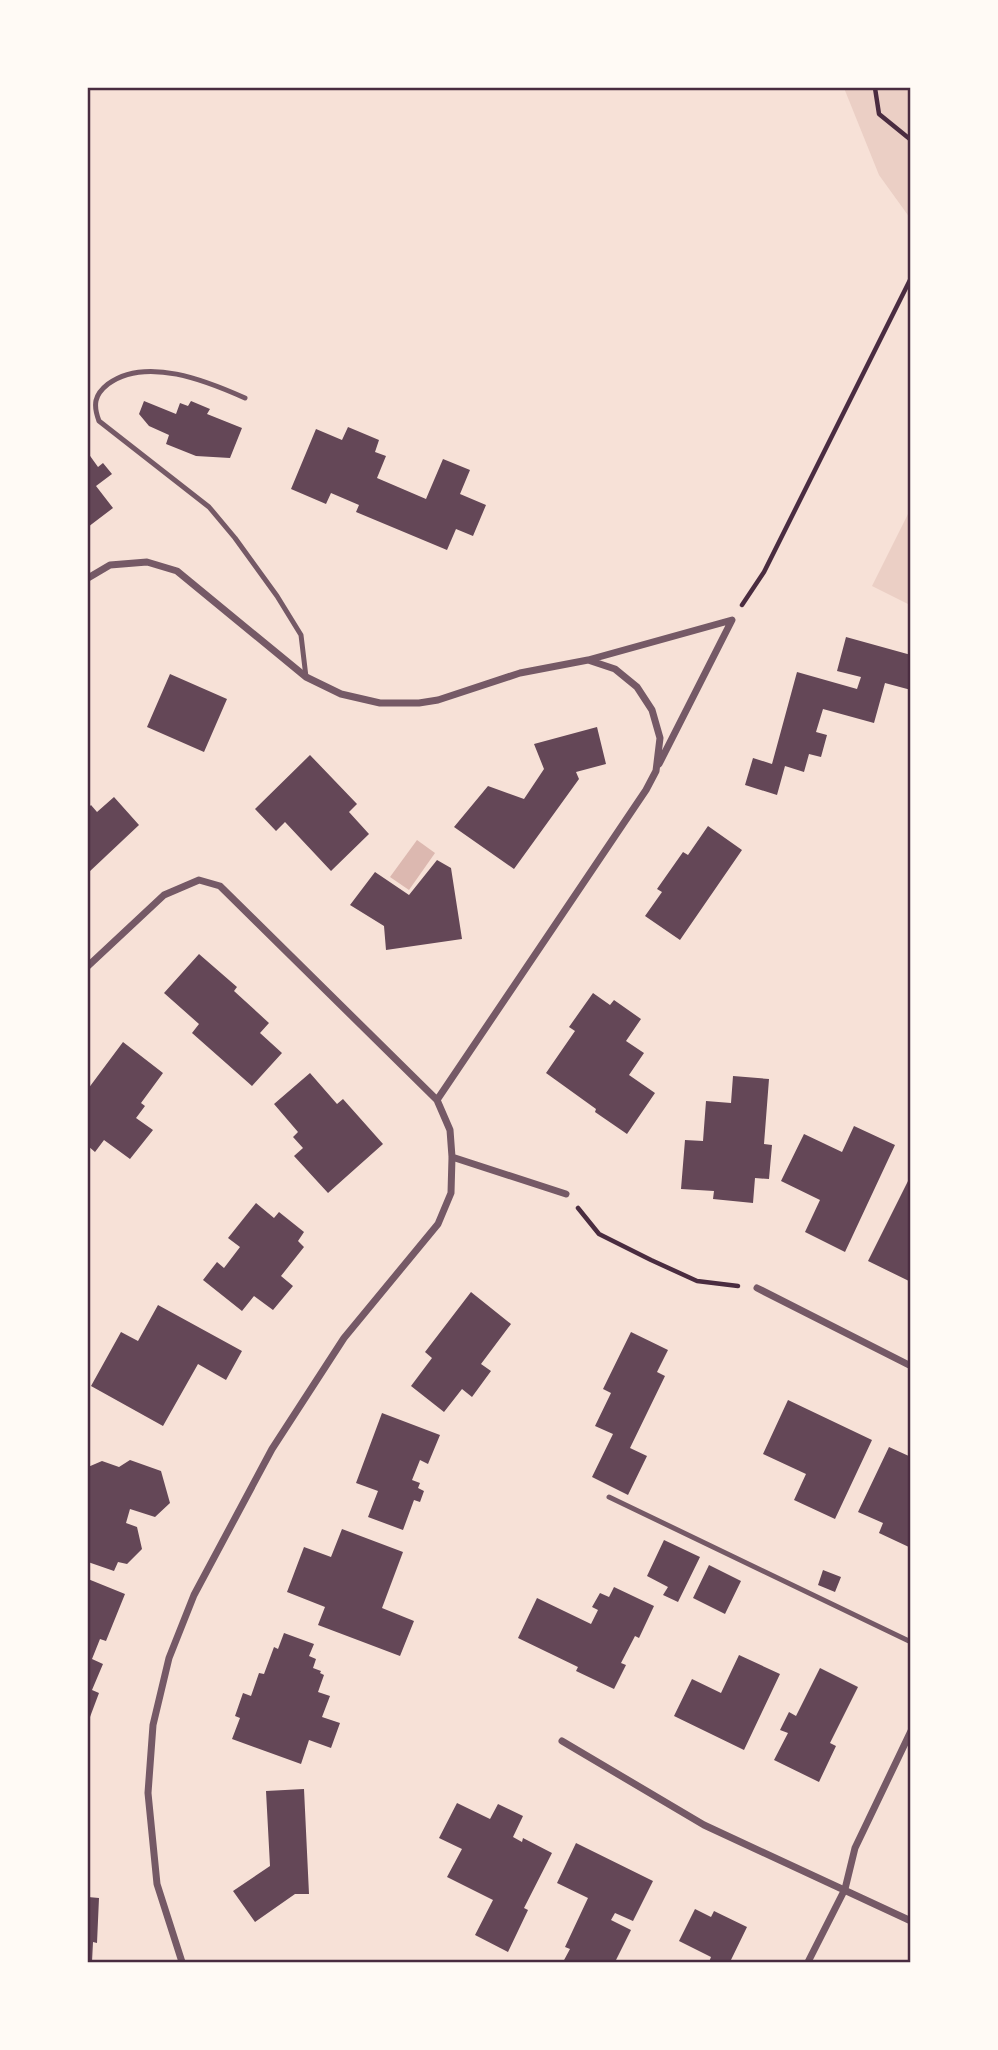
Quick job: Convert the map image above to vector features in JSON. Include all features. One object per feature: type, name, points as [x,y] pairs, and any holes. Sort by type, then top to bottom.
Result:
[{"type":"street","points":[[88,578],[110,565],[147,562],[177,571],[306,677],[341,694],[380,703],[438,700],[520,673],[588,660],[732,620]]},
{"type":"street","points":[[437,1100],[646,790],[732,620]]},
{"type":"street","points":[[588,660],[615,669],[637,687],[652,710],[660,738],[656,771]]},
{"type":"street","points":[[88,966],[164,895],[199,880],[220,886],[437,1100],[450,1130],[451,1193],[438,1224],[344,1338],[272,1449],[194,1595],[169,1658],[153,1725],[148,1793],[157,1884],[182,1962]]},
{"type":"street","points":[[452,1157],[566,1194]]},
{"type":"street","points":[[757,1288],[911,1366]]},
{"type":"street","points":[[808,1962],[845,1889],[855,1848],[911,1731]]},
{"type":"street","points":[[562,1741],[704,1825],[911,1921]]},
{"type":"lane","points":[[245,398],[208,382],[178,375],[133,372],[116,378],[100,390],[94,408],[99,421],[209,507],[235,538],[301,635],[306,677]]},
{"type":"lane","points":[[609,1497],[911,1642]]},
{"type":"path","points":[[875,88],[879,114],[911,140]]},
{"type":"path","points":[[732,620],[764,572],[911,278]]},
{"type":"path","points":[[566,1194],[599,1234],[651,1260],[697,1280],[757,1288]]},
{"type":"shaded area","points":[[844,88],[910,88],[910,218],[879,175]]},
{"type":"shaded area","points":[[910,510],[910,605],[872,586]]},
{"type":"shaded area","points":[[417,840],[435,853],[409,890],[390,877]]},
{"type":"building","points":[[144,401],[176,414],[180,403],[188,406],[191,401],[210,409],[207,414],[242,428],[230,458],[196,456],[166,444],[169,435],[149,426],[139,414]]},
{"type":"building","points":[[348,427],[379,440],[375,452],[386,456],[377,478],[426,499],[443,459],[470,470],[460,494],[486,505],[473,536],[456,529],[447,550],[356,512],[359,505],[331,493],[326,504],[291,489],[316,429],[342,440]]},
{"type":"building","points":[[88,453],[98,467],[103,463],[112,474],[96,486],[113,508],[88,527]]},
{"type":"building","points":[[846,637],[911,655],[911,690],[885,683],[874,723],[823,709],[816,732],[827,735],[821,757],[809,754],[804,772],[785,766],[777,795],[745,785],[753,758],[772,764],[797,672],[857,689],[861,677],[837,671]]},
{"type":"building","points":[[170,674],[227,699],[204,752],[147,727]]},
{"type":"building","points":[[597,727],[606,764],[576,772],[579,779],[514,869],[454,827],[488,786],[524,799],[544,769],[534,744]]},
{"type":"building","points":[[310,755],[357,804],[349,812],[369,834],[331,871],[285,822],[276,831],[255,809]]},
{"type":"building","points":[[114,797],[139,825],[88,873],[88,808],[91,805],[97,812]]},
{"type":"building","points":[[708,826],[742,850],[680,940],[645,916],[662,892],[657,889],[683,852],[688,855]]},
{"type":"building","points":[[437,860],[451,868],[462,939],[386,950],[384,926],[350,905],[375,872],[409,895]]},
{"type":"building","points":[[199,954],[237,987],[234,991],[269,1023],[260,1033],[282,1053],[252,1086],[192,1033],[199,1024],[164,993]]},
{"type":"building","points":[[593,993],[610,1005],[614,1000],[641,1019],[626,1041],[644,1053],[629,1075],[655,1093],[627,1134],[546,1073],[575,1031],[569,1027]]},
{"type":"building","points":[[123,1042],[163,1073],[141,1103],[145,1106],[136,1118],[153,1130],[130,1159],[104,1140],[95,1152],[88,1146],[88,1089]]},
{"type":"building","points":[[310,1073],[337,1104],[343,1099],[383,1144],[328,1193],[294,1156],[303,1148],[293,1137],[298,1132],[274,1104]]},
{"type":"building","points":[[733,1076],[769,1079],[764,1144],[772,1145],[769,1179],[755,1178],[753,1203],[713,1199],[714,1191],[681,1189],[685,1140],[703,1141],[706,1101],[731,1103]]},
{"type":"building","points":[[854,1126],[895,1145],[845,1252],[805,1232],[820,1200],[781,1181],[804,1134],[842,1152]]},
{"type":"building","points":[[911,1175],[911,1282],[868,1261]]},
{"type":"building","points":[[256,1203],[274,1218],[279,1212],[304,1232],[298,1241],[304,1247],[281,1276],[293,1286],[273,1310],[254,1296],[242,1311],[203,1280],[217,1262],[224,1268],[240,1247],[228,1238]]},
{"type":"building","points":[[471,1292],[511,1324],[481,1364],[491,1371],[472,1397],[462,1389],[444,1412],[411,1386],[432,1358],[425,1352]]},
{"type":"building","points":[[158,1305],[242,1351],[226,1380],[198,1364],[163,1426],[91,1386],[121,1332],[138,1341]]},
{"type":"building","points":[[631,1332],[668,1350],[657,1372],[665,1376],[630,1448],[647,1456],[628,1495],[592,1477],[613,1434],[595,1426],[611,1393],[603,1389]]},
{"type":"building","points":[[788,1400],[872,1440],[835,1519],[794,1500],[806,1474],[763,1454]]},
{"type":"building","points":[[382,1413],[440,1435],[428,1464],[420,1460],[412,1480],[420,1483],[418,1488],[424,1491],[420,1502],[414,1500],[403,1530],[368,1517],[378,1491],[356,1483]]},
{"type":"building","points":[[889,1447],[911,1457],[911,1548],[879,1533],[883,1523],[858,1512]]},
{"type":"building","points":[[130,1460],[161,1471],[170,1503],[155,1517],[130,1509],[126,1523],[137,1527],[142,1549],[127,1564],[118,1562],[114,1571],[88,1562],[88,1467],[102,1461],[119,1467]]},
{"type":"building","points":[[342,1529],[403,1552],[382,1608],[414,1621],[400,1656],[318,1625],[325,1607],[287,1592],[304,1547],[331,1557]]},
{"type":"building","points":[[664,1540],[700,1557],[678,1602],[663,1595],[668,1587],[647,1576]]},
{"type":"building","points":[[709,1565],[741,1581],[725,1614],[693,1598]]},
{"type":"building","points":[[823,1570],[841,1577],[835,1592],[818,1585]]},
{"type":"building","points":[[88,1579],[125,1594],[106,1641],[100,1639],[92,1659],[103,1664],[92,1690],[99,1693],[90,1717],[88,1716]]},
{"type":"building","points":[[614,1587],[654,1606],[639,1638],[635,1636],[621,1663],[626,1665],[614,1689],[576,1671],[578,1667],[518,1638],[537,1598],[591,1624],[598,1610],[592,1607],[600,1593],[609,1597]]},
{"type":"building","points":[[284,1633],[314,1644],[309,1656],[316,1659],[313,1668],[324,1675],[318,1692],[330,1696],[322,1717],[340,1723],[331,1748],[309,1740],[301,1764],[232,1739],[240,1718],[235,1716],[243,1693],[251,1696],[259,1673],[264,1674],[274,1647],[278,1649]]},
{"type":"building","points":[[739,1655],[780,1674],[744,1750],[674,1716],[692,1679],[721,1693]]},
{"type":"building","points":[[820,1668],[858,1687],[830,1743],[836,1746],[819,1782],[774,1760],[788,1733],[780,1730],[789,1712],[796,1716]]},
{"type":"building","points":[[304,1789],[309,1894],[295,1894],[255,1922],[233,1891],[270,1866],[266,1791]]},
{"type":"building","points":[[457,1803],[490,1819],[498,1804],[523,1816],[513,1837],[522,1842],[523,1838],[552,1853],[524,1908],[528,1910],[508,1952],[475,1935],[493,1900],[447,1877],[462,1849],[439,1838]]},
{"type":"building","points":[[576,1843],[653,1881],[633,1921],[615,1913],[611,1920],[631,1930],[615,1962],[563,1962],[570,1949],[565,1947],[588,1898],[557,1883]]},
{"type":"building","points":[[88,1897],[99,1898],[97,1943],[93,1942],[92,1962],[88,1962]]},
{"type":"building","points":[[695,1909],[711,1917],[714,1911],[747,1927],[730,1962],[709,1962],[711,1957],[679,1941]]}]
